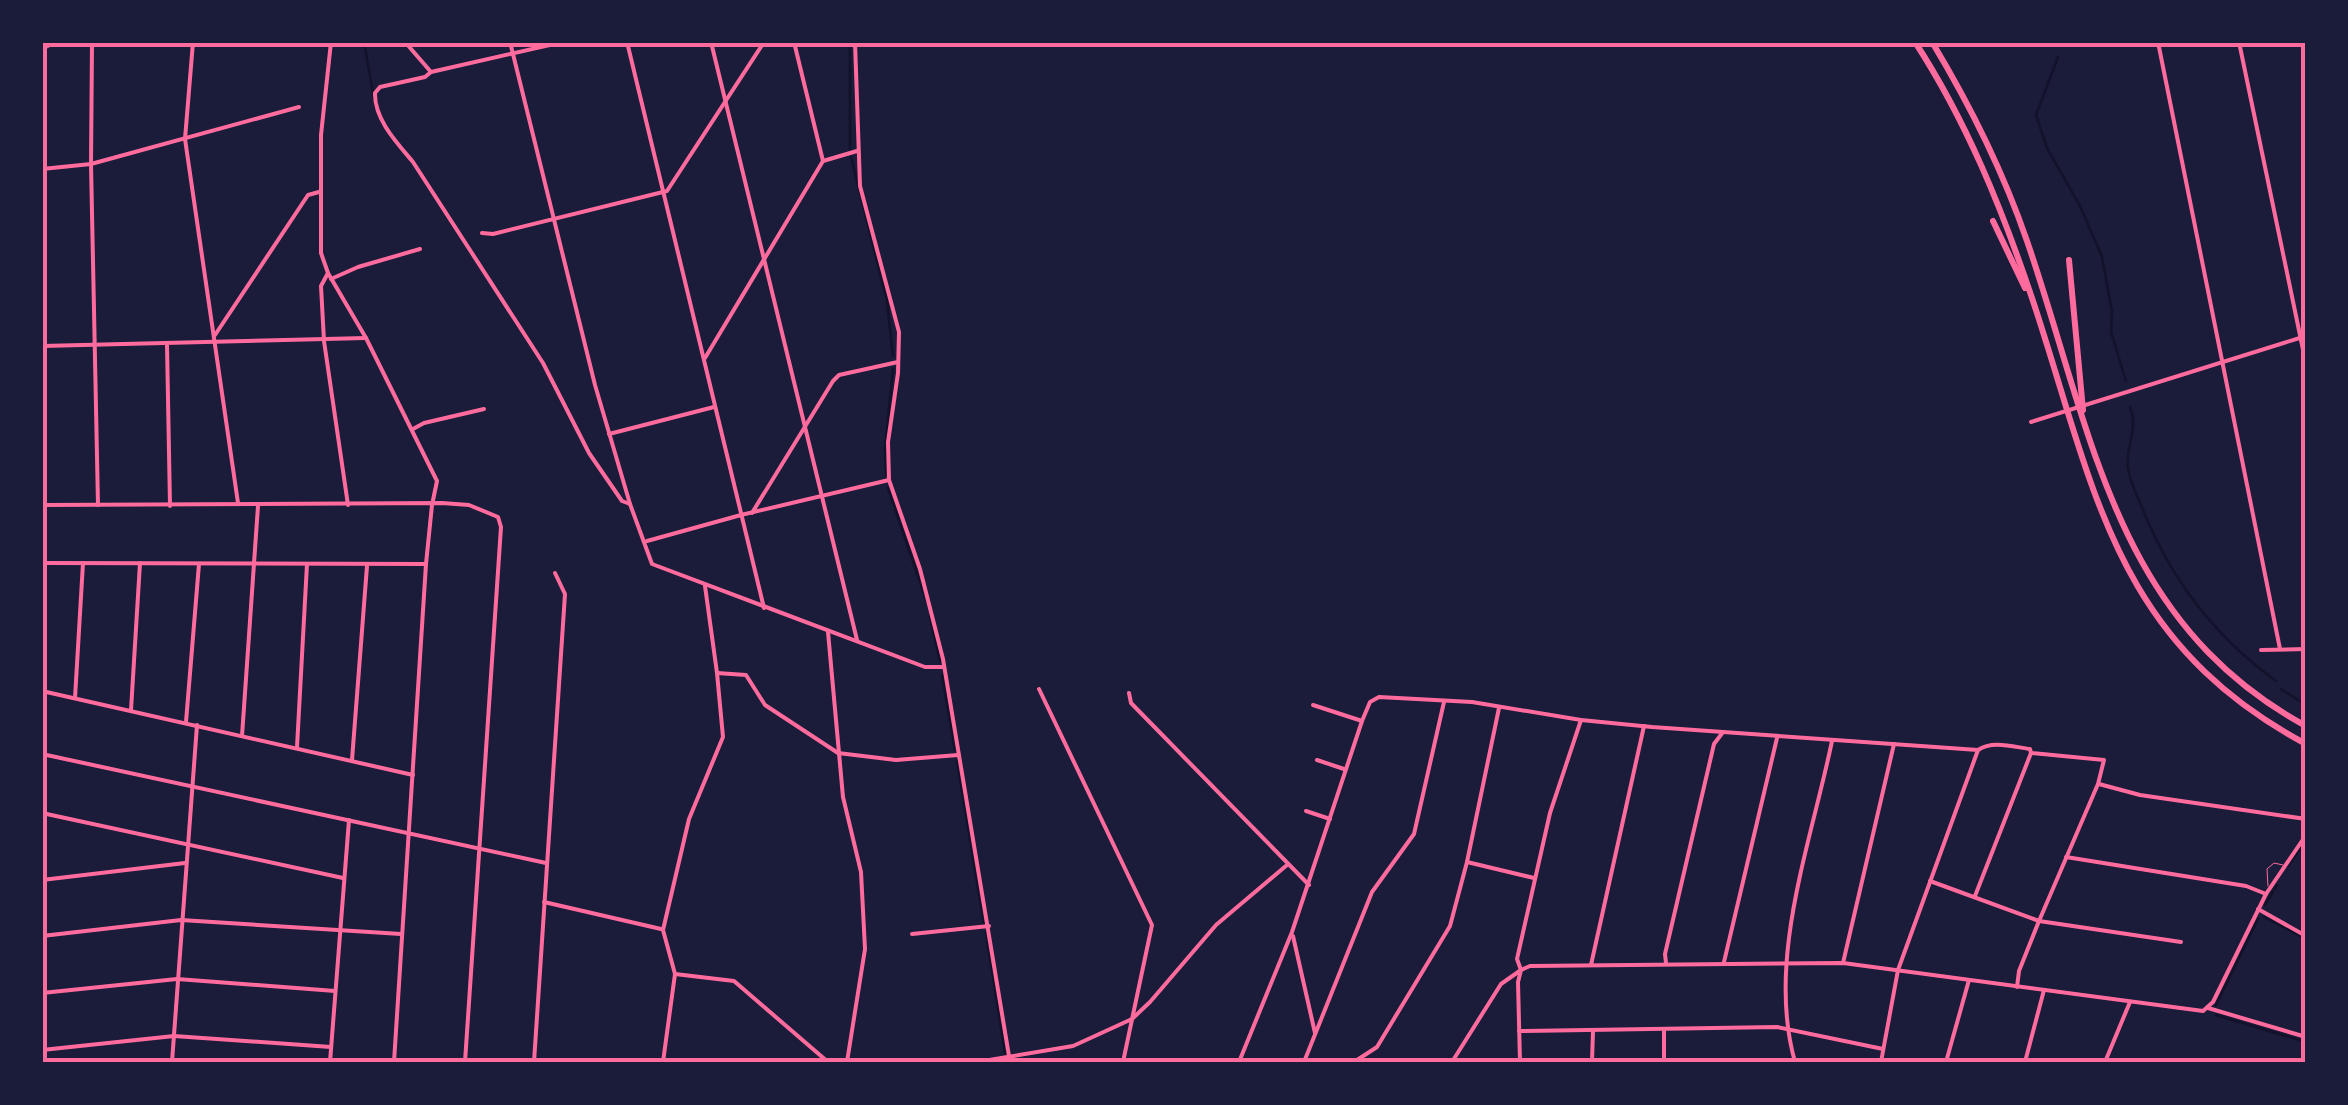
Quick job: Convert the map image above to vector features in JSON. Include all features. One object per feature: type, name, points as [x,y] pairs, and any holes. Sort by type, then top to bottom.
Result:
[{"type":"highway","points":[[1916,42],[1978,157],[2032,297],[2092,493],[2114,545],[2144,599],[2178,643],[2222,687],[2306,744]]},
{"type":"highway","points":[[1932,42],[1966,101],[2004,183],[2122,526],[2168,607],[2221,666],[2306,726]]},
{"type":"highway","points":[[1993,221],[2018,279],[2032,297]]},
{"type":"highway","points":[[2070,260],[2083,416]]},
{"type":"street","points":[[42,49],[55,42]]},
{"type":"street","points":[[92,42],[98,505]]},
{"type":"street","points":[[194,42],[184,139],[238,504]]},
{"type":"street","points":[[331,42],[321,135],[320,246],[329,276],[366,338],[437,482],[426,564],[394,1062]]},
{"type":"street","points":[[405,42],[431,72]]},
{"type":"street","points":[[510,42],[609,434],[652,564],[925,667],[944,667]]},
{"type":"street","points":[[563,42],[431,72],[376,90],[375,106],[543,363],[590,452],[622,501],[630,504]]},
{"type":"street","points":[[627,42],[764,608]]},
{"type":"street","points":[[710,42],[857,642]]},
{"type":"street","points":[[482,234],[662,194],[764,42]]},
{"type":"street","points":[[794,42],[823,161]]},
{"type":"street","points":[[855,42],[862,198],[895,312],[898,362],[888,442],[889,480],[932,609],[1010,1060]]},
{"type":"street","points":[[2158,42],[2280,649]]},
{"type":"street","points":[[2240,42],[2306,364]]},
{"type":"street","points":[[42,169],[91,164],[299,107]]},
{"type":"street","points":[[704,359],[823,161],[857,151]]},
{"type":"street","points":[[215,339],[308,196],[320,192]]},
{"type":"street","points":[[348,506],[324,341],[321,286],[329,276],[420,249]]},
{"type":"street","points":[[2032,422],[2303,337]]},
{"type":"street","points":[[42,346],[167,346],[215,339],[366,338]]},
{"type":"street","points":[[167,346],[170,506]]},
{"type":"street","points":[[752,513],[804,425],[840,375],[898,362]]},
{"type":"street","points":[[609,434],[714,407]]},
{"type":"street","points":[[413,430],[424,423],[484,408]]},
{"type":"street","points":[[645,542],[741,514],[889,480]]},
{"type":"street","points":[[242,736],[258,505]]},
{"type":"street","points":[[42,506],[469,505],[498,517],[501,526],[465,1062]]},
{"type":"street","points":[[42,563],[426,564]]},
{"type":"street","points":[[76,698],[84,563]]},
{"type":"street","points":[[131,710],[140,563]]},
{"type":"street","points":[[186,722],[199,564]]},
{"type":"street","points":[[297,747],[308,564]]},
{"type":"street","points":[[352,760],[367,565]]},
{"type":"street","points":[[534,1062],[564,594],[555,572]]},
{"type":"street","points":[[663,1062],[675,974],[664,930],[689,820],[722,737],[718,673],[704,586]]},
{"type":"street","points":[[828,632],[842,797],[861,872],[866,949],[847,1062]]},
{"type":"street","points":[[2262,650],[2306,649]]},
{"type":"street","points":[[718,673],[746,674],[765,705],[838,753],[896,760],[958,755]]},
{"type":"street","points":[[1039,689],[1152,925],[1124,1062]]},
{"type":"street","points":[[42,691],[413,775]]},
{"type":"street","points":[[1128,693],[1131,703],[1309,885]]},
{"type":"street","points":[[1239,1062],[1292,932],[1344,768],[1373,700],[1385,696],[1461,701],[1644,726],[1978,750]]},
{"type":"street","points":[[1304,1062],[1372,892],[1414,834],[1444,702]]},
{"type":"street","points":[[1312,705],[1362,721]]},
{"type":"street","points":[[1354,1062],[1377,1046],[1450,926],[1468,862],[1499,708]]},
{"type":"street","points":[[1520,1062],[1521,970],[1517,959],[1550,812],[1582,720]]},
{"type":"street","points":[[172,1062],[197,726]]},
{"type":"street","points":[[1590,965],[1644,726]]},
{"type":"street","points":[[1706,730],[1714,744]]},
{"type":"street","points":[[1666,963],[1714,744],[1722,732]]},
{"type":"street","points":[[1724,962],[1778,736]]},
{"type":"street","points":[[1795,1062],[1787,1029],[1790,925],[1832,741]]},
{"type":"street","points":[[1844,962],[1894,744]]},
{"type":"street","points":[[1881,1062],[1898,970],[1978,750],[1984,746],[2006,746],[2030,749],[2031,753]]},
{"type":"street","points":[[2016,987],[2039,921],[2098,784],[2104,760],[2031,753]]},
{"type":"street","points":[[1975,896],[2031,753]]},
{"type":"street","points":[[42,754],[546,863]]},
{"type":"street","points":[[1317,760],[1344,768]]},
{"type":"street","points":[[2098,784],[2140,795],[2306,820]]},
{"type":"street","points":[[42,812],[343,878]]},
{"type":"street","points":[[1306,812],[1330,820]]},
{"type":"street","points":[[330,1062],[349,820]]},
{"type":"street","points":[[2206,1009],[2267,892],[2305,835]]},
{"type":"street","points":[[2066,856],[2267,892]]},
{"type":"street","points":[[1468,862],[1534,878]]},
{"type":"street","points":[[42,880],[184,863]]},
{"type":"street","points":[[978,1062],[1010,1060],[1073,1046],[1132,1019],[1216,925],[1287,865]]},
{"type":"street","points":[[1930,881],[2039,921],[2181,942]]},
{"type":"street","points":[[544,902],[664,930]]},
{"type":"street","points":[[2258,908],[2306,936]]},
{"type":"street","points":[[42,936],[181,920],[402,934]]},
{"type":"street","points":[[912,934],[989,926]]},
{"type":"street","points":[[1292,932],[1316,1033]]},
{"type":"street","points":[[1452,1062],[1495,992],[1508,977],[1530,966],[1844,962],[2206,1009],[2306,1037]]},
{"type":"street","points":[[675,974],[734,981],[828,1062]]},
{"type":"street","points":[[42,993],[177,980],[335,991]]},
{"type":"street","points":[[1946,1062],[1969,980]]},
{"type":"street","points":[[2024,1062],[2044,990]]},
{"type":"street","points":[[2105,1062],[2130,1002]]},
{"type":"street","points":[[1519,1031],[1787,1029],[1883,1048]]},
{"type":"street","points":[[1592,1030],[1592,1062]]},
{"type":"street","points":[[1664,1030],[1664,1062]]},
{"type":"street","points":[[42,1050],[174,1036],[331,1046]]},
{"type":"lane","points":[[2267,892],[2268,868],[2274,863],[2283,865]]},
{"type":"waterway","points":[[364,42],[376,110]]},
{"type":"waterway","points":[[850,42],[850,149]]},
{"type":"waterway","points":[[2058,57],[2036,115],[2047,148],[2080,206],[2102,257],[2112,312],[2111,332],[2126,381]]},
{"type":"waterway","points":[[851,157],[887,301],[893,356]]},
{"type":"waterway","points":[[886,475],[893,369]]},
{"type":"waterway","points":[[2130,407],[2133,422],[2129,473],[2165,557],[2213,625],[2276,681]]},
{"type":"waterway","points":[[888,488],[926,600]]},
{"type":"waterway","points":[[930,617],[940,661]]},
{"type":"waterway","points":[[942,675],[955,750]]},
{"type":"waterway","points":[[2281,689],[2306,705]]},
{"type":"waterway","points":[[957,761],[984,924]]},
{"type":"waterway","points":[[2288,866],[2301,848]]},
{"type":"waterway","points":[[2265,905],[2277,885]]},
{"type":"waterway","points":[[2264,917],[2306,939]]},
{"type":"waterway","points":[[2216,1005],[2258,919]]},
{"type":"waterway","points":[[986,932],[1005,1053]]},
{"type":"waterway","points":[[2216,1015],[2306,1042]]}]
